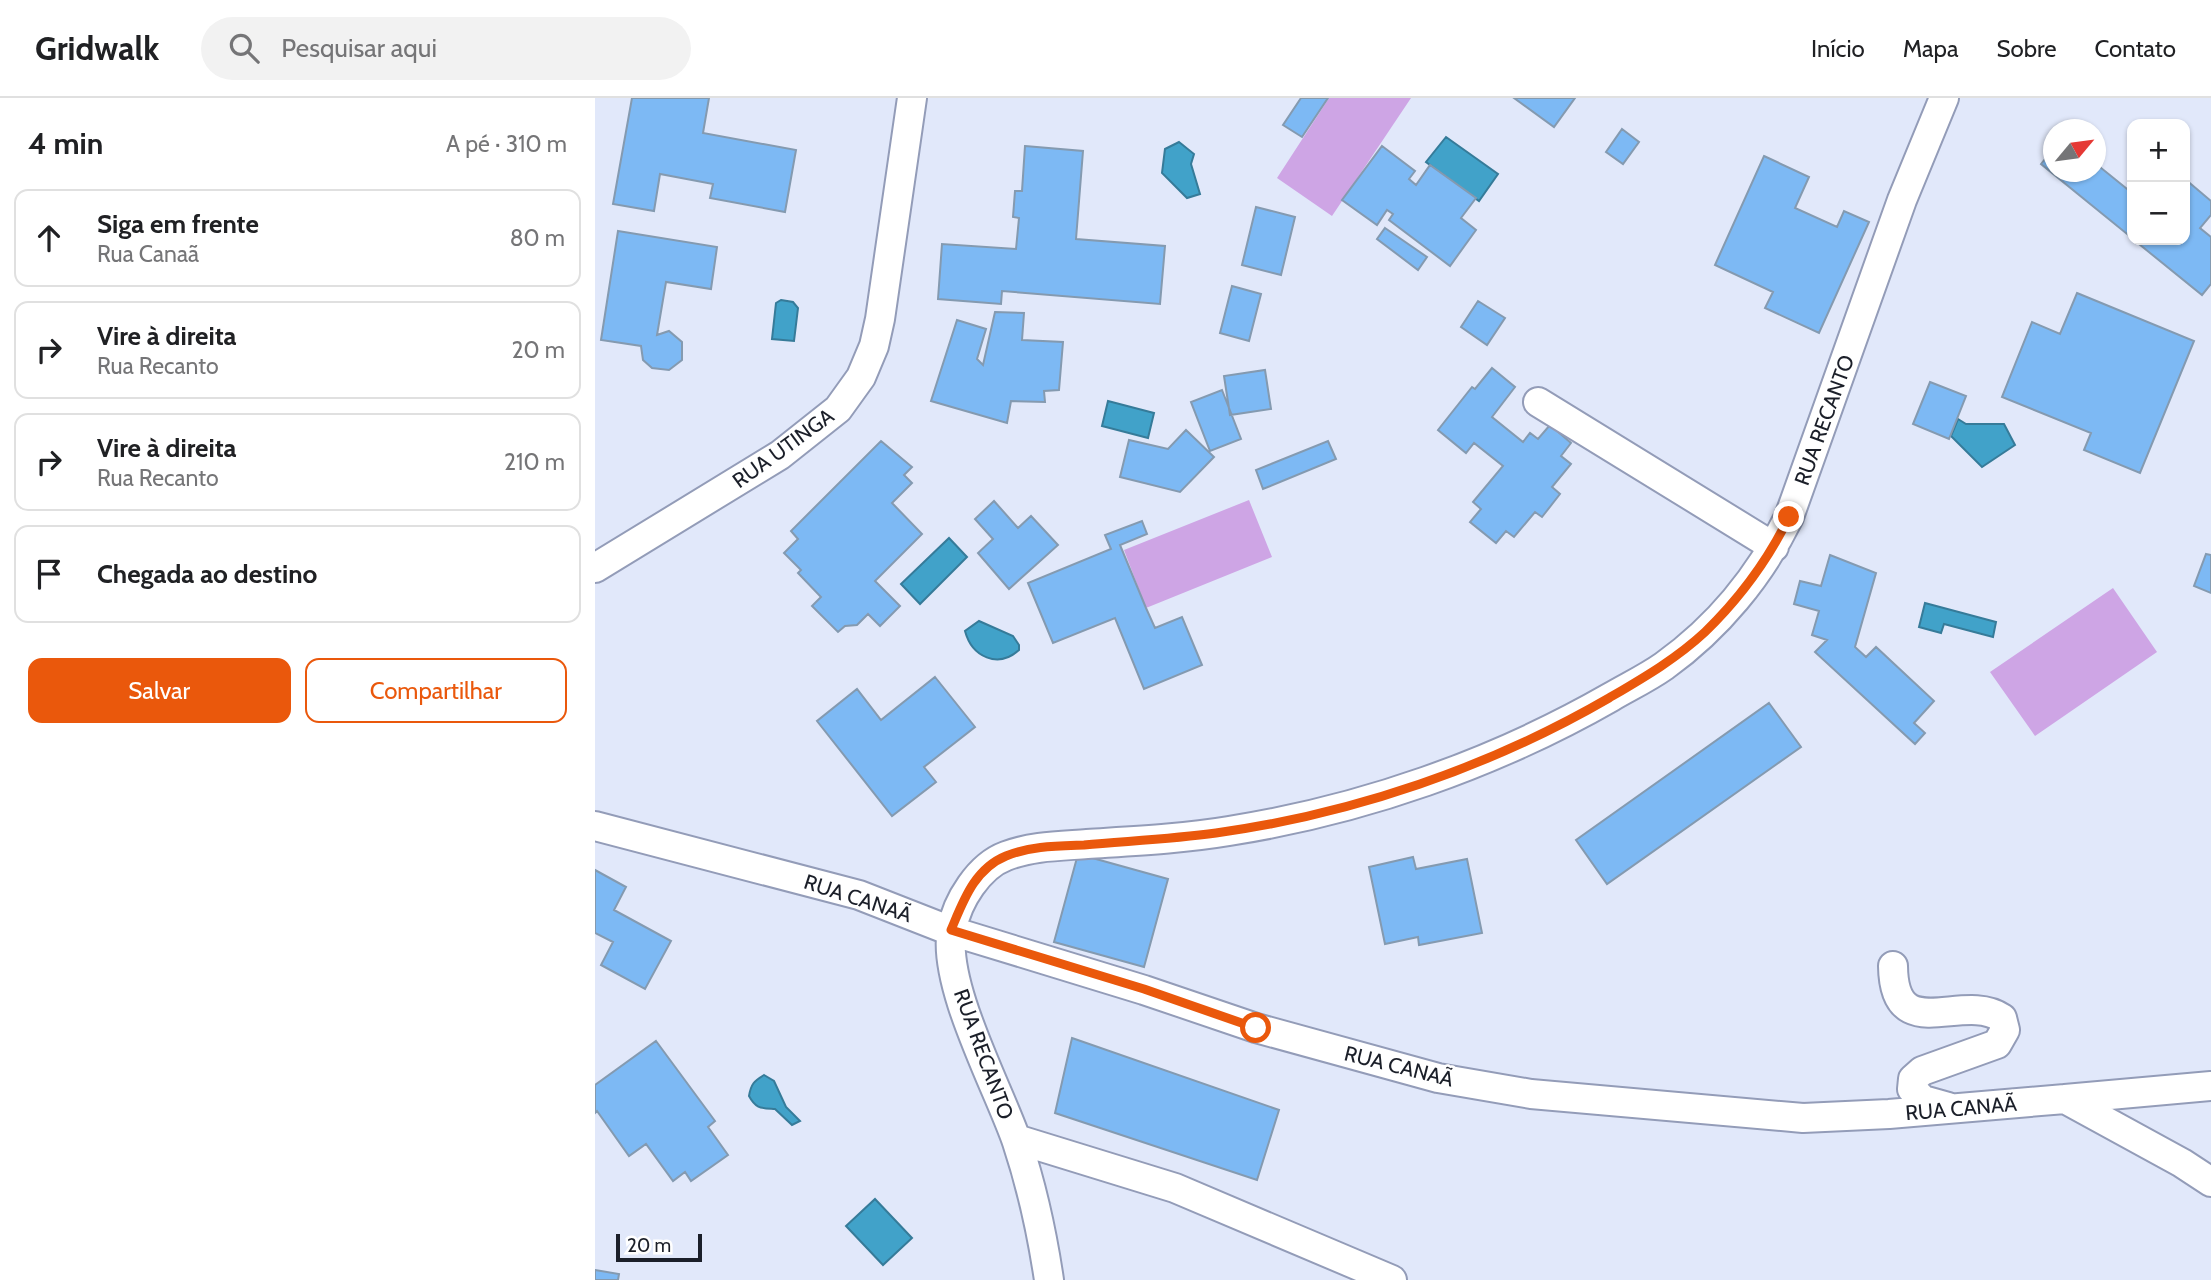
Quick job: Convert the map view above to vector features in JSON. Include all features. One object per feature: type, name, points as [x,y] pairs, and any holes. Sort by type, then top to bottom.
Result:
[{"type":"street","name":"RUA UTINGA","points":[[595,568],[780,455],[838,409],[861,377],[874,346],[880,319],[912,98]]},
{"type":"street","name":"RUA RECANTO","points":[[1049,1280],[1038,1211],[1016,1139],[980,1055],[954,973],[951,930],[966,893],[983,870],[1005,856],[1037,848],[1168,840],[1293,818],[1386,794],[1518,747],[1662,667],[1729,608],[1774,547],[1789,517],[1902,200],[1944,98]]},
{"type":"street","points":[[1538,402],[1774,547]]},
{"type":"street","name":"RUA CANAÃ","points":[[595,826],[859,895],[951,930],[1144,989],[1256,1028],[1438,1079],[1531,1094],[1803,1118],[2211,1086]]},
{"type":"street","points":[[1893,966],[1893,988],[1899,1000],[1911,1009],[1923,1014],[1989,1009],[2002,1018],[2005,1030],[1997,1044],[1922,1071],[1913,1079],[1912,1089],[1923,1100],[1954,1108]]},
{"type":"street","points":[[2065,1098],[2211,1182]]},
{"type":"street","points":[[1016,1139],[1188,1193],[1392,1280]]},
{"type":"shaded area","points":[[1329,98],[1411,98],[1332,216],[1277,178]]},
{"type":"shaded area","points":[[1249,500],[1272,557],[1146,608],[1124,550]]},
{"type":"shaded area","points":[[2113,588],[2157,652],[2035,736],[1990,672]]},
{"type":"water","points":[[1446,137],[1498,174],[1479,201],[1426,162]]},
{"type":"water","points":[[1179,142],[1194,154],[1191,164],[1200,194],[1187,198],[1162,173],[1165,149]]},
{"type":"water","points":[[781,300],[793,302],[798,308],[794,341],[772,339],[776,303]]},
{"type":"water","points":[[1108,401],[1154,413],[1148,438],[1102,426]]},
{"type":"water","points":[[1958,419],[1966,424],[2004,424],[2015,445],[1982,467],[1951,436]]},
{"type":"water","points":[[949,538],[967,557],[920,604],[901,584]]},
{"type":"water","points":[[1925,603],[1996,622],[1993,637],[1944,624],[1941,633],[1919,627]]},
{"type":"water","points":[[979,621],[1013,636],[1019,650],[1003,659],[995,659],[973,648],[965,631]]},
{"type":"water","points":[[764,1075],[774,1081],[786,1107],[800,1121],[792,1125],[775,1109],[759,1107],[754,1103],[749,1096],[752,1086]]},
{"type":"water","points":[[875,1199],[912,1238],[883,1265],[846,1226]]},
{"type":"building","points":[[632,98],[709,98],[703,133],[796,150],[785,212],[710,198],[713,184],[660,174],[654,211],[613,204]]},
{"type":"building","points":[[1301,98],[1328,98],[1302,137],[1283,125]]},
{"type":"building","points":[[1514,98],[1575,98],[1554,127]]},
{"type":"building","points":[[1622,129],[1639,142],[1623,164],[1606,152]]},
{"type":"building","points":[[1025,146],[1083,151],[1076,239],[1165,246],[1160,304],[1002,291],[1001,304],[938,299],[942,244],[1016,249],[1019,218],[1013,217],[1015,191],[1022,191]]},
{"type":"building","points":[[1382,146],[1415,171],[1409,179],[1416,185],[1430,165],[1476,198],[1461,218],[1476,230],[1450,266],[1389,220],[1393,214],[1387,210],[1377,225],[1342,200]]},
{"type":"building","points":[[1764,156],[1809,177],[1795,208],[1837,227],[1844,211],[1869,222],[1819,333],[1765,308],[1773,292],[1715,265]]},
{"type":"building","points":[[2106,172],[2127,189],[2127,234],[2063,182],[2106,182]]},
{"type":"building","points":[[2190,183],[2211,201],[2211,215],[2200,228],[2211,237],[2211,284],[2202,295],[2140,245],[2190,245]]},
{"type":"building","points":[[1256,207],[1295,217],[1281,275],[1242,265]]},
{"type":"building","points":[[1385,228],[1427,257],[1418,270],[1377,239]]},
{"type":"building","points":[[618,231],[717,247],[711,289],[666,282],[657,335],[669,331],[682,342],[682,360],[669,370],[652,368],[643,360],[641,346],[601,340]]},
{"type":"building","points":[[1232,286],[1261,294],[1249,341],[1220,333]]},
{"type":"building","points":[[2077,293],[2194,341],[2140,473],[2084,450],[2091,433],[2002,397],[2032,322],[2060,334]]},
{"type":"building","points":[[1478,301],[1505,318],[1487,345],[1461,327]]},
{"type":"building","points":[[995,312],[1024,313],[1022,340],[1063,342],[1059,390],[1044,391],[1045,402],[1011,401],[1007,423],[931,401],[957,320],[986,329],[977,359],[983,365]]},
{"type":"building","points":[[1492,368],[1515,387],[1492,417],[1523,442],[1530,433],[1538,439],[1550,425],[1571,443],[1561,456],[1571,464],[1552,487],[1560,494],[1542,517],[1535,512],[1514,537],[1506,531],[1496,543],[1470,522],[1481,509],[1473,502],[1503,466],[1474,443],[1466,453],[1438,430],[1472,387],[1475,389]]},
{"type":"building","points":[[1265,370],[1271,409],[1230,415],[1224,376]]},
{"type":"building","points":[[1930,382],[1966,396],[1949,439],[1913,424]]},
{"type":"building","points":[[1222,390],[1241,439],[1210,451],[1191,402]]},
{"type":"building","points":[[1186,430],[1214,457],[1180,492],[1120,477],[1129,440],[1168,449]]},
{"type":"building","points":[[881,441],[912,467],[904,475],[912,483],[892,503],[922,534],[875,581],[900,606],[880,626],[868,614],[857,625],[845,626],[838,632],[812,606],[821,597],[798,573],[801,570],[784,553],[798,539],[791,531]]},
{"type":"building","points":[[1328,441],[1336,459],[1263,489],[1256,470]]},
{"type":"building","points":[[994,501],[1018,528],[1031,516],[1058,545],[1009,589],[978,553],[993,539],[975,519]]},
{"type":"building","points":[[1142,521],[1147,534],[1120,545],[1146,608],[1155,628],[1182,617],[1202,665],[1144,689],[1115,618],[1053,643],[1028,583],[1111,549],[1105,535]]},
{"type":"building","points":[[2206,554],[2211,555],[2211,593],[2194,586]]},
{"type":"building","points":[[1830,555],[1876,573],[1855,647],[1866,657],[1876,647],[1934,701],[1914,723],[1925,733],[1915,744],[1815,652],[1827,640],[1812,635],[1819,611],[1794,604],[1800,581],[1821,586]]},
{"type":"building","points":[[935,677],[975,727],[924,767],[936,782],[892,816],[817,721],[857,689],[881,720]]},
{"type":"building","points":[[1769,703],[1801,747],[1607,884],[1576,840]]},
{"type":"building","points":[[1078,854],[1168,879],[1144,967],[1054,942]]},
{"type":"building","points":[[1413,857],[1416,869],[1467,859],[1482,933],[1419,945],[1418,937],[1385,944],[1369,867]]},
{"type":"building","points":[[595,870],[626,887],[614,910],[671,941],[645,989],[601,965],[613,942],[595,933]]},
{"type":"building","points":[[1072,1038],[1279,1110],[1257,1180],[1055,1113]]},
{"type":"building","points":[[656,1041],[715,1121],[708,1127],[728,1155],[691,1181],[685,1172],[673,1181],[646,1144],[629,1156],[597,1111],[595,1113],[595,1085]]},
{"type":"building","points":[[595,1270],[619,1274],[618,1280],[595,1280]]},
{"type":"route","points":[[1256,1028],[1144,989],[951,930],[966,893],[983,870],[1005,856],[1037,848],[1168,840],[1231,831],[1386,794],[1518,747],[1662,667],[1703,634],[1729,608],[1774,547],[1789,517]]}]
